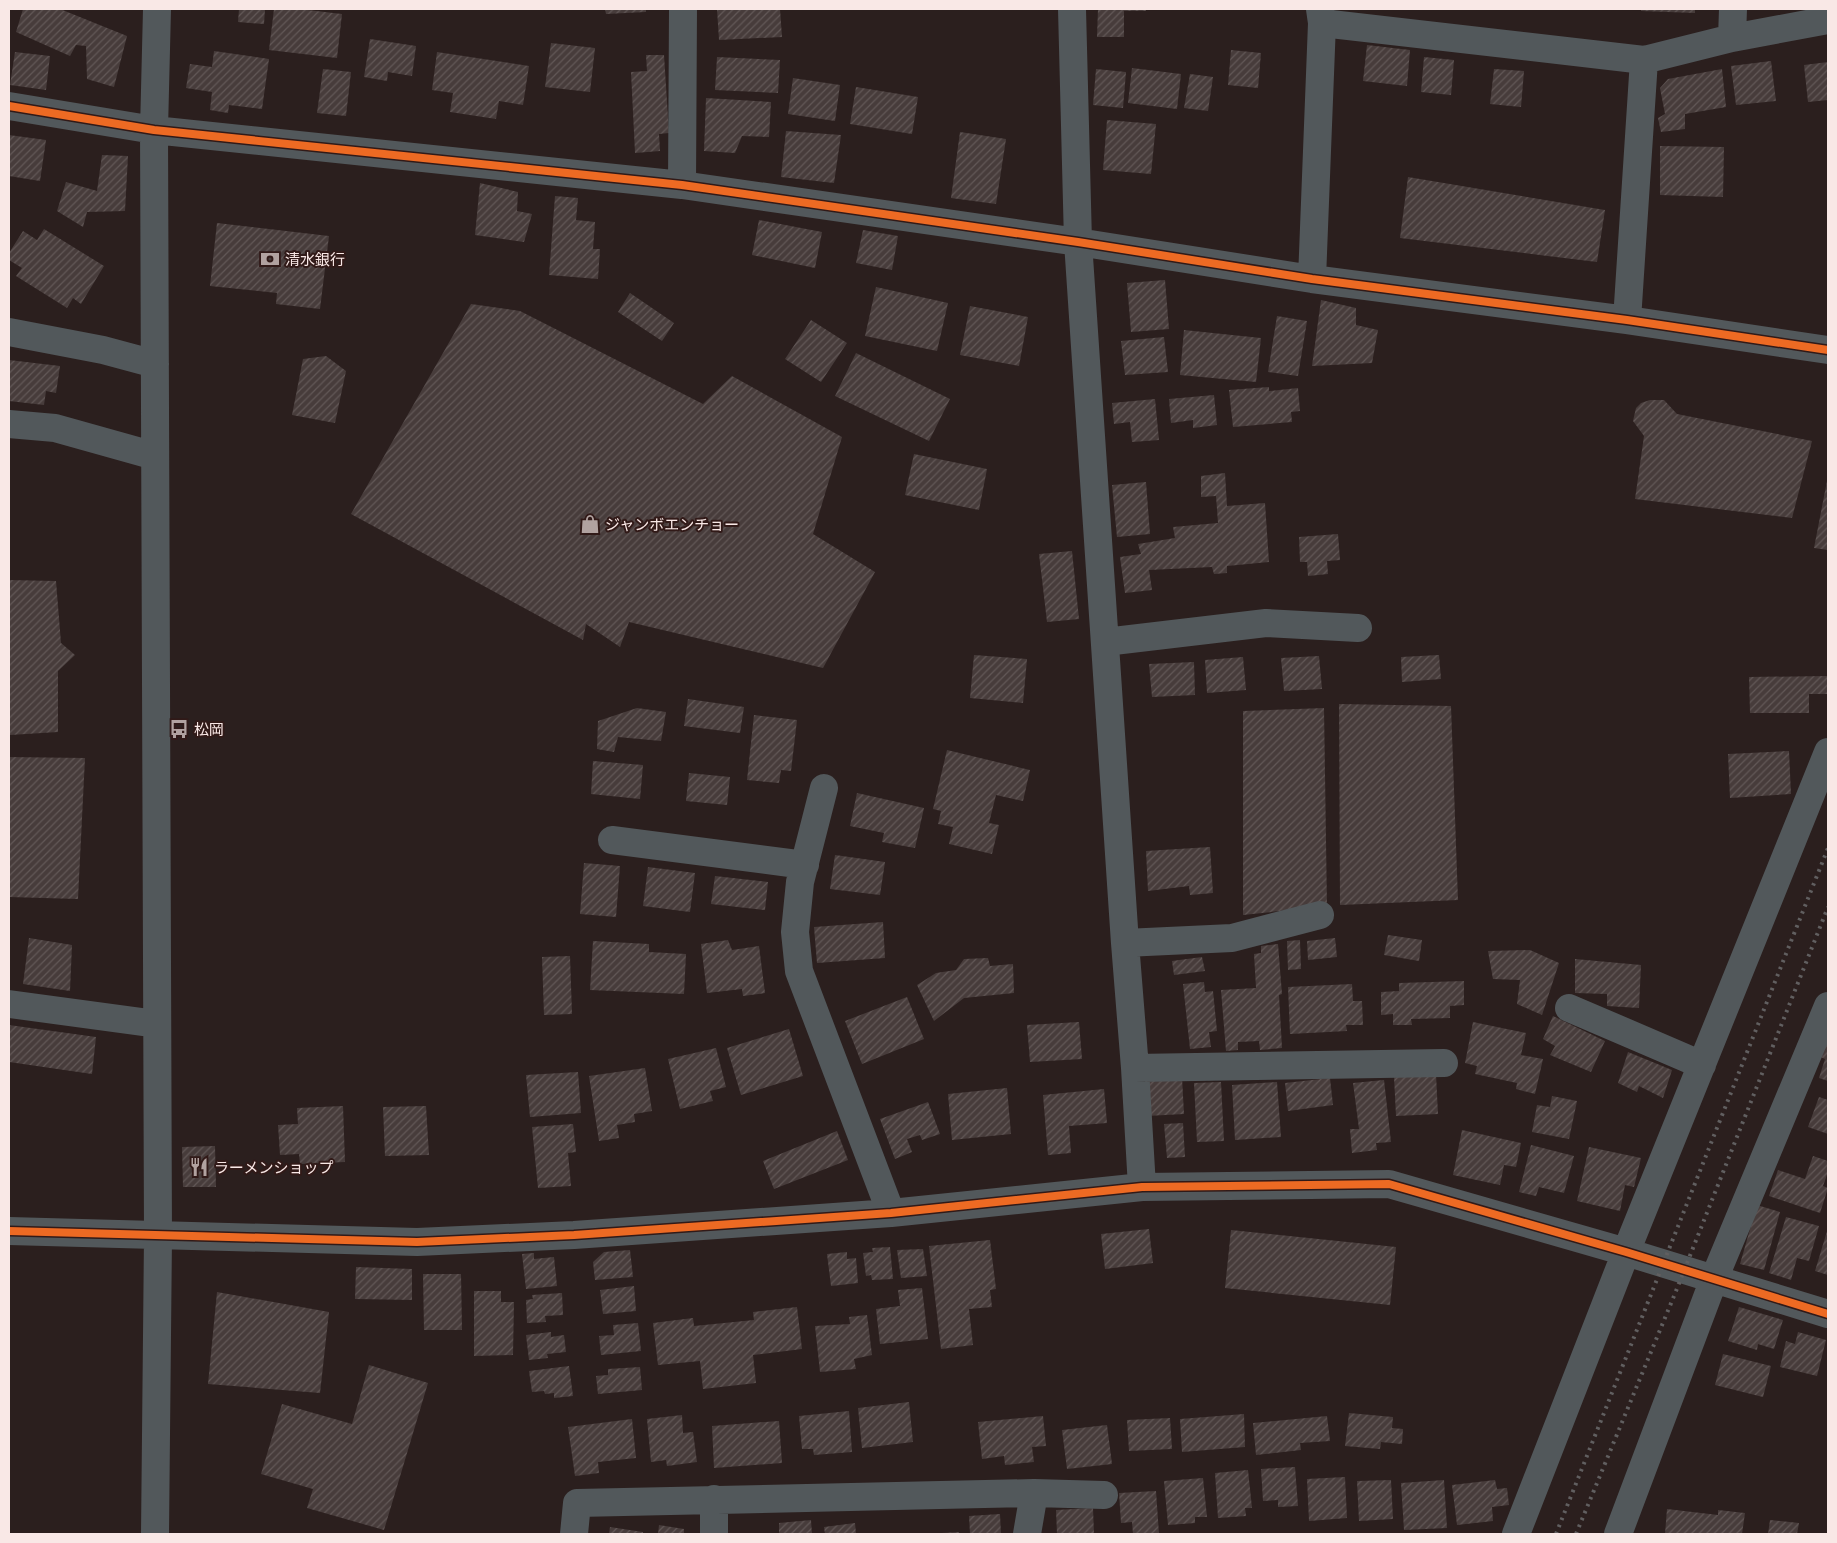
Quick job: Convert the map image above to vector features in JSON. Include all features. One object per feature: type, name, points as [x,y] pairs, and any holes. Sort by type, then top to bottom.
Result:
[{"type":"street","points":[[155,1534],[158,1236],[154,130],[157,9]]},
{"type":"street","points":[[682,185],[683,9]]},
{"type":"street","points":[[1072,9],[1078,242],[1142,1187]]},
{"type":"street","points":[[1732,38],[1733,9]]},
{"type":"street","points":[[1312,279],[1321,16],[1644,60],[1732,38],[1828,20]]},
{"type":"street","points":[[1627,320],[1644,60]]},
{"type":"street","points":[[9,106],[154,130],[682,185],[1078,242],[1312,279],[1627,320],[1828,350]]},
{"type":"street","points":[[9,332],[103,350],[155,364]]},
{"type":"street","points":[[9,424],[55,428],[156,456]]},
{"type":"street","points":[[1105,642],[1266,623],[1358,628]]},
{"type":"street","points":[[1516,1534],[1626,1252],[1828,752]]},
{"type":"street","points":[[824,788],[800,882],[795,932],[799,971],[891,1213]]},
{"type":"street","points":[[612,840],[805,865]]},
{"type":"street","points":[[1125,943],[1232,938],[1320,915]]},
{"type":"street","points":[[9,1004],[157,1024]]},
{"type":"street","points":[[1569,1008],[1702,1064]]},
{"type":"street","points":[[1618,1534],[1714,1279],[1828,1009]]},
{"type":"street","points":[[1135,1068],[1444,1063]]},
{"type":"street","points":[[9,1231],[417,1242],[574,1235],[891,1213],[1142,1187],[1389,1184],[1626,1252],[1828,1314]]},
{"type":"street","points":[[1027,1534],[1034,1493]]},
{"type":"street","points":[[574,1534],[577,1503],[1034,1493],[1104,1495]]},
{"type":"street","points":[[714,1500],[714,1534]]},
{"type":"building","points":[[23,9],[60,9],[127,36],[114,87],[87,79],[86,46],[76,45],[70,56],[16,32]]},
{"type":"building","points":[[239,9],[265,9],[264,24],[238,22]]},
{"type":"building","points":[[274,9],[299,9],[342,14],[337,58],[269,50]]},
{"type":"building","points":[[605,9],[646,9],[646,12],[606,14]]},
{"type":"building","points":[[717,9],[780,9],[782,37],[719,40]]},
{"type":"building","points":[[1098,9],[1146,9],[1146,11],[1124,11],[1124,37],[1097,37]]},
{"type":"building","points":[[1641,9],[1695,9],[1695,13],[1641,11]]},
{"type":"building","points":[[370,39],[416,46],[412,76],[388,72],[387,81],[364,77]]},
{"type":"building","points":[[551,43],[595,48],[590,92],[545,87]]},
{"type":"building","points":[[1367,45],[1410,50],[1407,86],[1363,81]]},
{"type":"building","points":[[1231,50],[1261,53],[1258,88],[1228,85]]},
{"type":"building","points":[[214,51],[269,59],[262,109],[229,105],[228,113],[210,110],[212,92],[186,88],[190,64],[212,67]]},
{"type":"building","points":[[15,52],[50,56],[46,90],[10,85]]},
{"type":"building","points":[[437,52],[529,66],[523,105],[499,101],[496,119],[450,112],[453,93],[432,90]]},
{"type":"building","points":[[646,55],[664,55],[669,133],[659,134],[660,151],[635,153],[631,72],[647,71]]},
{"type":"building","points":[[717,57],[780,60],[778,93],[715,90]]},
{"type":"building","points":[[1424,57],[1454,60],[1451,95],[1421,92]]},
{"type":"building","points":[[1771,61],[1776,101],[1736,105],[1731,66]]},
{"type":"building","points":[[1828,62],[1828,100],[1808,102],[1804,65]]},
{"type":"building","points":[[1132,68],[1181,74],[1177,109],[1128,103]]},
{"type":"building","points":[[323,69],[351,72],[346,116],[317,113]]},
{"type":"building","points":[[1096,69],[1126,72],[1123,108],[1093,105]]},
{"type":"building","points":[[1494,69],[1524,71],[1521,107],[1490,104]]},
{"type":"building","points":[[1722,69],[1726,107],[1685,114],[1685,129],[1661,132],[1658,118],[1665,114],[1660,88],[1668,79]]},
{"type":"building","points":[[1190,74],[1213,77],[1208,111],[1184,108]]},
{"type":"building","points":[[793,78],[840,85],[835,121],[788,114]]},
{"type":"building","points":[[856,87],[918,97],[912,134],[850,124]]},
{"type":"building","points":[[706,98],[771,102],[769,137],[742,136],[735,153],[704,151]]},
{"type":"building","points":[[1107,120],[1156,124],[1151,174],[1103,170]]},
{"type":"building","points":[[786,131],[841,135],[834,183],[781,177]]},
{"type":"building","points":[[960,132],[1006,139],[996,204],[951,198]]},
{"type":"building","points":[[9,135],[46,140],[40,181],[9,176]]},
{"type":"building","points":[[1660,146],[1724,147],[1723,197],[1660,195]]},
{"type":"building","points":[[102,155],[128,156],[125,211],[87,212],[83,227],[57,211],[66,182],[97,191]]},
{"type":"building","points":[[1408,177],[1605,210],[1597,262],[1400,238]]},
{"type":"building","points":[[480,183],[518,192],[517,211],[532,214],[524,242],[475,235]]},
{"type":"building","points":[[555,196],[578,198],[576,220],[595,222],[593,249],[600,249],[598,279],[549,275]]},
{"type":"building","points":[[759,220],[822,232],[815,268],[752,255]]},
{"type":"building","points":[[217,223],[329,236],[320,309],[276,304],[277,293],[210,286]]},
{"type":"building","points":[[44,229],[104,266],[81,304],[73,298],[67,308],[16,276],[22,268],[9,260],[9,253],[23,231],[37,240]]},
{"type":"building","points":[[863,230],[898,236],[892,270],[856,263]]},
{"type":"building","points":[[1165,280],[1169,329],[1131,332],[1127,283]]},
{"type":"building","points":[[876,287],[948,303],[937,351],[865,336]]},
{"type":"building","points":[[630,293],[674,323],[662,341],[618,312]]},
{"type":"building","points":[[1321,300],[1356,308],[1356,325],[1378,330],[1372,363],[1312,366]]},
{"type":"building","points":[[471,304],[520,311],[703,404],[732,376],[842,437],[813,534],[875,572],[823,668],[629,622],[620,647],[586,624],[583,640],[351,514]]},
{"type":"building","points":[[970,306],[1028,317],[1019,366],[960,355]]},
{"type":"building","points":[[1277,316],[1307,321],[1298,376],[1268,372]]},
{"type":"building","points":[[811,320],[847,343],[821,382],[785,359]]},
{"type":"building","points":[[1184,330],[1261,338],[1256,382],[1180,375]]},
{"type":"building","points":[[1164,337],[1168,372],[1125,375],[1121,341]]},
{"type":"building","points":[[856,353],[950,399],[929,441],[835,396]]},
{"type":"building","points":[[326,356],[346,371],[335,423],[292,415],[303,359]]},
{"type":"building","points":[[9,360],[60,366],[56,393],[46,391],[44,405],[9,401]]},
{"type":"building","points":[[1269,387],[1269,391],[1298,388],[1300,411],[1291,412],[1292,422],[1233,427],[1229,390]]},
{"type":"building","points":[[1214,395],[1217,425],[1193,428],[1193,420],[1171,423],[1169,399]]},
{"type":"building","points":[[1155,399],[1159,440],[1132,442],[1130,422],[1114,424],[1112,403]]},
{"type":"building","points":[[1650,400],[1664,400],[1677,414],[1812,441],[1792,518],[1635,499],[1644,436],[1633,421],[1636,408],[1641,403]]},
{"type":"building","points":[[914,454],[987,469],[979,510],[905,495]]},
{"type":"building","points":[[1225,473],[1227,506],[1265,503],[1269,562],[1227,566],[1227,573],[1214,574],[1212,567],[1149,570],[1152,590],[1125,593],[1120,557],[1141,554],[1138,544],[1175,538],[1173,527],[1218,523],[1216,496],[1201,497],[1201,476]]},
{"type":"building","points":[[1828,481],[1828,550],[1814,548]]},
{"type":"building","points":[[1146,482],[1150,534],[1117,537],[1112,485]]},
{"type":"building","points":[[1338,534],[1340,560],[1327,561],[1328,574],[1308,576],[1307,562],[1300,562],[1299,537]]},
{"type":"building","points":[[1072,551],[1079,619],[1047,622],[1039,554]]},
{"type":"building","points":[[9,580],[56,581],[61,643],[75,655],[58,671],[58,732],[10,735]]},
{"type":"building","points":[[974,655],[1027,659],[1023,703],[970,698]]},
{"type":"building","points":[[1439,655],[1441,679],[1402,682],[1401,657]]},
{"type":"building","points":[[1319,656],[1322,689],[1284,691],[1281,658]]},
{"type":"building","points":[[1243,657],[1246,690],[1207,693],[1205,660]]},
{"type":"building","points":[[1194,662],[1195,695],[1152,697],[1149,664]]},
{"type":"building","points":[[1827,676],[1828,694],[1809,694],[1809,713],[1750,713],[1749,677]]},
{"type":"building","points":[[688,699],[744,707],[740,733],[684,726]]},
{"type":"building","points":[[1339,704],[1451,706],[1458,900],[1340,905]]},
{"type":"building","points":[[637,708],[666,712],[661,741],[618,737],[614,752],[597,749],[598,721]]},
{"type":"building","points":[[1324,708],[1327,906],[1243,915],[1243,711]]},
{"type":"building","points":[[754,715],[797,720],[791,771],[781,770],[779,783],[747,780]]},
{"type":"building","points":[[947,750],[1030,770],[1023,801],[996,795],[989,823],[999,825],[992,854],[949,844],[953,827],[938,824],[941,811],[933,809]]},
{"type":"building","points":[[1789,751],[1791,794],[1730,798],[1728,754]]},
{"type":"building","points":[[9,757],[85,758],[78,899],[9,897]]},
{"type":"building","points":[[593,761],[643,765],[640,799],[591,794]]},
{"type":"building","points":[[689,773],[730,777],[727,805],[686,801]]},
{"type":"building","points":[[857,793],[924,808],[915,848],[882,842],[884,833],[850,826]]},
{"type":"building","points":[[1210,847],[1213,893],[1190,895],[1189,886],[1148,891],[1146,851]]},
{"type":"building","points":[[835,855],[885,862],[880,895],[830,889]]},
{"type":"building","points":[[584,863],[620,866],[616,917],[580,914]]},
{"type":"building","points":[[648,867],[695,873],[690,912],[643,906]]},
{"type":"building","points":[[715,876],[768,882],[765,910],[711,904]]},
{"type":"building","points":[[883,922],[885,958],[817,963],[814,927]]},
{"type":"building","points":[[1388,935],[1422,940],[1419,961],[1384,955]]},
{"type":"building","points":[[29,938],[72,945],[70,991],[23,984]]},
{"type":"building","points":[[1335,938],[1337,957],[1308,960],[1307,941]]},
{"type":"building","points":[[728,940],[732,950],[759,946],[765,993],[743,996],[742,989],[707,993],[701,944]]},
{"type":"building","points":[[1300,940],[1301,969],[1288,970],[1287,941]]},
{"type":"building","points":[[593,941],[649,944],[649,952],[686,954],[684,994],[590,990]]},
{"type":"building","points":[[1278,944],[1282,994],[1279,995],[1282,1048],[1260,1050],[1259,1041],[1238,1042],[1238,1050],[1226,1051],[1221,990],[1256,988],[1254,954],[1261,953],[1261,946]]},
{"type":"building","points":[[1530,950],[1559,963],[1542,1015],[1517,1004],[1520,980],[1493,979],[1488,951]]},
{"type":"building","points":[[570,956],[572,1014],[544,1015],[542,957]]},
{"type":"building","points":[[1202,957],[1205,971],[1174,975],[1172,961]]},
{"type":"building","points":[[988,958],[990,966],[1013,964],[1014,993],[964,998],[934,1021],[917,985],[936,973],[956,970],[964,959]]},
{"type":"building","points":[[1575,959],[1641,965],[1639,1008],[1607,1006],[1607,994],[1575,993]]},
{"type":"building","points":[[1464,981],[1464,1005],[1450,1006],[1450,1018],[1411,1019],[1412,1025],[1393,1025],[1393,1014],[1381,1015],[1381,992],[1399,991],[1399,983]]},
{"type":"building","points":[[1204,982],[1205,992],[1213,991],[1217,1031],[1209,1032],[1211,1047],[1190,1049],[1183,984]]},
{"type":"building","points":[[1352,984],[1353,1001],[1362,1001],[1363,1025],[1346,1025],[1347,1031],[1290,1034],[1288,987]]},
{"type":"building","points":[[907,997],[924,1039],[862,1064],[845,1021]]},
{"type":"building","points":[[1553,1016],[1605,1041],[1591,1072],[1550,1055],[1555,1046],[1543,1039]]},
{"type":"building","points":[[1079,1022],[1082,1059],[1030,1062],[1027,1025]]},
{"type":"building","points":[[1473,1022],[1526,1033],[1521,1055],[1543,1059],[1535,1094],[1516,1089],[1517,1083],[1475,1074],[1477,1066],[1465,1063]]},
{"type":"building","points":[[1828,1024],[1828,1081],[1819,1078],[1825,1059],[1816,1055]]},
{"type":"building","points":[[9,1025],[96,1037],[92,1074],[9,1062]]},
{"type":"building","points":[[789,1029],[803,1076],[741,1095],[727,1048]]},
{"type":"building","points":[[716,1048],[726,1087],[710,1091],[713,1101],[680,1109],[668,1059]]},
{"type":"building","points":[[1628,1052],[1672,1070],[1663,1098],[1639,1086],[1637,1092],[1618,1083]]},
{"type":"building","points":[[645,1068],[652,1111],[634,1114],[635,1122],[617,1125],[619,1138],[599,1141],[589,1076]]},
{"type":"building","points":[[578,1072],[581,1113],[530,1117],[526,1075]]},
{"type":"building","points":[[1436,1074],[1438,1114],[1396,1116],[1394,1077]]},
{"type":"building","points":[[1182,1077],[1184,1114],[1147,1116],[1145,1079]]},
{"type":"building","points":[[1330,1078],[1333,1105],[1288,1111],[1285,1083]]},
{"type":"building","points":[[1384,1080],[1391,1142],[1376,1143],[1377,1150],[1352,1153],[1350,1129],[1359,1129],[1353,1083]]},
{"type":"building","points":[[1221,1082],[1224,1141],[1197,1142],[1194,1083]]},
{"type":"building","points":[[1277,1082],[1281,1137],[1235,1140],[1232,1085]]},
{"type":"building","points":[[1007,1088],[1011,1134],[952,1140],[948,1094]]},
{"type":"building","points":[[1104,1089],[1107,1123],[1069,1126],[1071,1153],[1048,1155],[1043,1095]]},
{"type":"building","points":[[1552,1096],[1577,1101],[1569,1139],[1532,1132],[1537,1105],[1550,1107]]},
{"type":"building","points":[[1819,1097],[1828,1100],[1828,1134],[1808,1127]]},
{"type":"building","points":[[928,1102],[940,1134],[922,1140],[920,1135],[907,1139],[912,1152],[895,1159],[880,1119]]},
{"type":"building","points":[[343,1106],[345,1162],[300,1164],[299,1154],[280,1155],[278,1125],[298,1124],[297,1108]]},
{"type":"building","points":[[426,1106],[429,1155],[385,1156],[383,1107]]},
{"type":"building","points":[[1183,1123],[1185,1157],[1167,1158],[1164,1124]]},
{"type":"building","points":[[573,1124],[576,1152],[568,1153],[571,1186],[538,1188],[532,1127]]},
{"type":"building","points":[[1462,1130],[1521,1143],[1516,1167],[1504,1165],[1500,1185],[1453,1175]]},
{"type":"building","points":[[837,1131],[848,1160],[774,1189],[763,1161]]},
{"type":"building","points":[[1531,1145],[1574,1156],[1564,1193],[1539,1187],[1536,1196],[1519,1192]]},
{"type":"building","name":"ラーメンショップ","points":[[215,1146],[216,1187],[183,1187],[182,1147]]},
{"type":"building","points":[[1589,1147],[1641,1158],[1634,1187],[1625,1185],[1620,1211],[1577,1201]]},
{"type":"building","points":[[1813,1156],[1828,1161],[1828,1172],[1823,1186],[1828,1188],[1820,1213],[1769,1196],[1778,1170],[1805,1179]]},
{"type":"building","points":[[1757,1205],[1780,1212],[1764,1270],[1740,1264]]},
{"type":"building","points":[[1786,1217],[1819,1226],[1809,1261],[1797,1258],[1791,1280],[1769,1273]]},
{"type":"building","points":[[1828,1228],[1828,1275],[1815,1271]]},
{"type":"building","points":[[1149,1229],[1153,1263],[1105,1269],[1101,1234]]},
{"type":"building","points":[[1231,1230],[1396,1247],[1390,1305],[1225,1288]]},
{"type":"building","points":[[990,1240],[996,1289],[990,1290],[992,1307],[969,1309],[973,1345],[941,1349],[929,1246]]},
{"type":"building","points":[[890,1247],[893,1279],[872,1280],[871,1275],[866,1276],[863,1253],[873,1252],[872,1248]]},
{"type":"building","points":[[923,1249],[927,1276],[901,1278],[897,1250]]},
{"type":"building","points":[[630,1250],[633,1277],[595,1280],[593,1262],[604,1252]]},
{"type":"building","points":[[847,1252],[847,1259],[856,1258],[858,1283],[831,1286],[827,1254]]},
{"type":"building","points":[[534,1253],[534,1259],[554,1257],[557,1286],[526,1289],[522,1254]]},
{"type":"building","points":[[356,1267],[412,1269],[412,1300],[355,1299]]},
{"type":"building","points":[[423,1274],[461,1274],[462,1330],[424,1330]]},
{"type":"building","points":[[634,1286],[636,1311],[603,1314],[600,1290]]},
{"type":"building","points":[[922,1288],[928,1339],[880,1344],[876,1309],[900,1306],[898,1290]]},
{"type":"building","points":[[474,1291],[501,1291],[501,1302],[514,1302],[513,1355],[474,1356]]},
{"type":"building","points":[[217,1292],[329,1312],[320,1393],[208,1384]]},
{"type":"building","points":[[562,1293],[563,1315],[545,1316],[546,1322],[527,1323],[526,1300],[533,1299],[532,1295]]},
{"type":"building","points":[[797,1307],[802,1349],[753,1355],[756,1383],[703,1389],[700,1361],[658,1365],[653,1323],[693,1318],[694,1326],[754,1320],[753,1312]]},
{"type":"building","points":[[1739,1307],[1783,1320],[1774,1349],[1758,1344],[1757,1350],[1728,1341]]},
{"type":"building","points":[[867,1315],[872,1355],[854,1359],[856,1369],[820,1372],[815,1326],[850,1324],[849,1317]]},
{"type":"building","points":[[638,1323],[641,1351],[601,1355],[599,1336],[614,1335],[613,1325]]},
{"type":"building","points":[[551,1332],[551,1337],[564,1335],[566,1352],[547,1354],[548,1358],[529,1360],[526,1335]]},
{"type":"building","points":[[1798,1332],[1826,1340],[1817,1376],[1780,1367],[1786,1341],[1795,1344]]},
{"type":"building","points":[[1723,1354],[1771,1366],[1763,1397],[1715,1385]]},
{"type":"building","points":[[369,1365],[428,1383],[384,1530],[307,1508],[313,1489],[261,1474],[282,1404],[352,1424]]},
{"type":"building","points":[[569,1366],[573,1396],[554,1398],[554,1393],[545,1394],[544,1391],[532,1392],[529,1371]]},
{"type":"building","points":[[640,1367],[642,1390],[598,1394],[596,1376],[608,1375],[608,1369]]},
{"type":"building","points":[[909,1402],[913,1442],[862,1448],[858,1408]]},
{"type":"building","points":[[849,1411],[852,1452],[814,1455],[813,1449],[802,1449],[799,1416]]},
{"type":"building","points":[[1349,1413],[1393,1417],[1392,1428],[1403,1429],[1402,1444],[1381,1442],[1380,1449],[1345,1446]]},
{"type":"building","points":[[1244,1414],[1245,1447],[1182,1452],[1180,1419]]},
{"type":"building","points":[[682,1415],[683,1433],[693,1432],[697,1462],[667,1466],[666,1460],[651,1462],[647,1419]]},
{"type":"building","points":[[1043,1416],[1046,1446],[1032,1447],[1034,1462],[1005,1465],[1004,1456],[982,1459],[978,1422]]},
{"type":"building","points":[[1327,1416],[1330,1441],[1300,1443],[1301,1450],[1256,1455],[1253,1423]]},
{"type":"building","points":[[1170,1418],[1172,1449],[1129,1451],[1127,1420]]},
{"type":"building","points":[[632,1419],[636,1458],[598,1462],[599,1473],[575,1476],[568,1427]]},
{"type":"building","points":[[779,1421],[782,1463],[714,1468],[712,1426]]},
{"type":"building","points":[[1107,1425],[1112,1464],[1067,1469],[1062,1430]]},
{"type":"building","points":[[1295,1467],[1298,1506],[1278,1507],[1278,1500],[1263,1501],[1261,1469]]},
{"type":"building","points":[[1248,1470],[1252,1508],[1245,1508],[1246,1516],[1218,1518],[1215,1473]]},
{"type":"building","points":[[1345,1477],[1347,1518],[1309,1521],[1307,1479]]},
{"type":"building","points":[[1203,1478],[1207,1517],[1195,1517],[1195,1523],[1168,1525],[1164,1481]]},
{"type":"building","points":[[1391,1480],[1393,1519],[1359,1521],[1357,1481]]},
{"type":"building","points":[[1444,1480],[1447,1528],[1404,1530],[1401,1483]]},
{"type":"building","points":[[1495,1480],[1497,1489],[1507,1488],[1509,1505],[1492,1507],[1493,1521],[1457,1525],[1452,1485]]},
{"type":"building","points":[[1156,1491],[1159,1534],[1133,1534],[1132,1522],[1121,1523],[1119,1493]]},
{"type":"building","points":[[1093,1508],[1094,1534],[1057,1534],[1056,1510]]},
{"type":"building","points":[[1667,1509],[1718,1515],[1718,1510],[1745,1513],[1742,1534],[1665,1534]]},
{"type":"building","points":[[1000,1514],[1001,1534],[970,1534],[969,1516]]},
{"type":"building","points":[[811,1520],[812,1534],[779,1534],[779,1523]]},
{"type":"building","points":[[1770,1520],[1799,1523],[1797,1534],[1768,1534]]},
{"type":"building","points":[[855,1523],[856,1534],[825,1534],[824,1527]]},
{"type":"building","points":[[659,1525],[684,1529],[684,1534],[658,1534]]},
{"type":"building","points":[[610,1527],[643,1532],[643,1534],[609,1534]]},
{"type":"building","points":[[959,1532],[959,1534],[942,1534],[942,1533]]},
{"type":"railway","points":[[1556,1534],[1828,848]]},
{"type":"railway","points":[[1576,1534],[1674,1296],[1828,907]]},
{"type":"cycle path","points":[[9,106],[154,130],[682,185],[1078,242],[1312,279],[1627,320],[1828,350]]},
{"type":"cycle path","points":[[9,1231],[417,1242],[574,1235],[891,1213],[1142,1187],[1389,1184],[1626,1252],[1828,1314]]},
{"type":"place","name":"清水銀行","points":[[270,259]]},
{"type":"place","name":"ジャンボエンチョー","points":[[590,524]]},
{"type":"place","name":"松岡","points":[[179,729]]},
{"type":"place","name":"ラーメンショップ","points":[[199,1167]]}]
